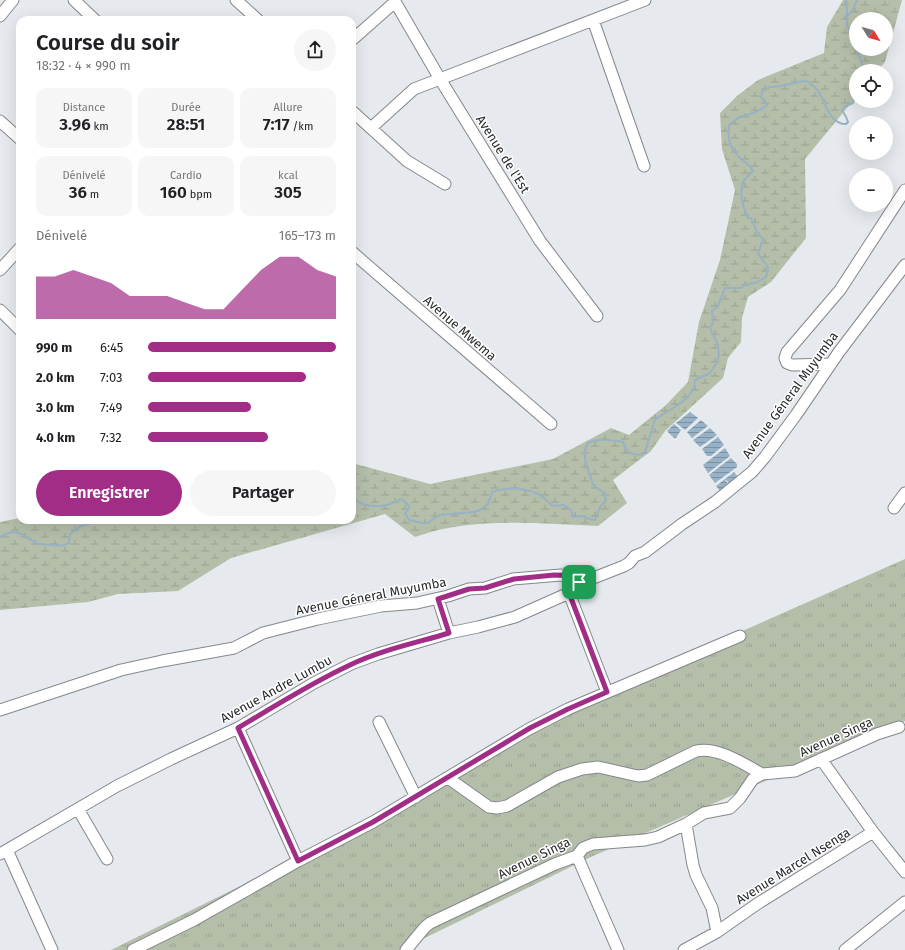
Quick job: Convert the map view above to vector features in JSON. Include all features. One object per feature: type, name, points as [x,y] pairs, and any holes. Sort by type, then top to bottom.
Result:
[{"type":"street","points":[[0,16],[14,0]]},
{"type":"street","points":[[74,0],[91,16]]},
{"type":"street","points":[[236,0],[254,16]]},
{"type":"street","points":[[371,128],[414,89],[644,0]]},
{"type":"street","points":[[356,36],[395,1]]},
{"type":"street","name":"Avenue de l'Est","points":[[395,1],[440,79],[540,241],[597,316]]},
{"type":"street","points":[[593,20],[644,166]]},
{"type":"street","points":[[356,115],[407,161],[445,184]]},
{"type":"street","points":[[0,121],[16,135]]},
{"type":"street","points":[[831,364],[792,365],[787,363],[785,358],[787,352],[840,290],[905,190]]},
{"type":"street","points":[[0,270],[16,252]]},
{"type":"street","name":"Avenue Mwema","points":[[356,255],[551,424]]},
{"type":"street","name":"Avenue Géneral Muyumba","points":[[0,710],[121,670],[234,648],[263,633],[304,622],[376,607],[417,603],[438,599],[469,589],[485,588],[517,578],[561,575],[575,578],[579,582],[591,579],[629,563],[635,556],[645,552],[682,524],[715,502],[752,472],[765,457],[831,364],[905,265]]},
{"type":"street","points":[[0,310],[16,326]]},
{"type":"street","points":[[894,508],[905,493]]},
{"type":"street","name":"Avenue Andre Lumbu","points":[[3,852],[124,782],[238,728],[314,683],[352,664],[378,654],[449,633],[515,617],[569,593],[579,582]]},
{"type":"street","points":[[569,593],[607,692]]},
{"type":"street","points":[[438,599],[449,633]]},
{"type":"street","points":[[134,950],[194,920],[298,861],[373,822],[530,728],[568,709],[740,636]]},
{"type":"street","points":[[379,722],[416,797]]},
{"type":"street","name":"Avenue Singa","points":[[406,950],[430,923],[555,864],[577,856],[583,848],[593,844],[645,840],[658,837],[704,814],[730,808],[740,798],[753,779],[762,774],[795,771],[877,734],[899,727]]},
{"type":"street","points":[[238,728],[298,861]]},
{"type":"street","points":[[448,778],[489,807],[497,808],[507,806],[558,777],[582,769],[598,767],[638,776],[647,775],[696,751],[704,749],[715,751],[762,774]]},
{"type":"street","points":[[821,759],[905,872]]},
{"type":"street","points":[[78,809],[107,859]]},
{"type":"street","points":[[686,824],[696,875],[712,908],[717,932]]},
{"type":"street","name":"Avenue Marcel Nsenga","points":[[684,950],[717,932],[757,904],[874,832]]},
{"type":"street","points":[[3,852],[52,950]]},
{"type":"street","points":[[577,856],[618,950]]},
{"type":"street","points":[[845,950],[905,902]]},
{"type":"green space","points":[[843,0],[902,0],[893,33],[893,12],[849,12],[849,56],[887,56],[883,64],[849,64],[849,106],[805,159],[806,238],[771,282],[748,297],[742,318],[741,342],[728,358],[723,378],[665,431],[651,451],[613,480],[627,503],[598,526],[529,523],[483,524],[437,530],[415,537],[385,514],[356,522],[356,464],[430,484],[553,459],[611,428],[629,435],[666,405],[688,382],[699,322],[720,260],[735,190],[722,149],[720,113],[737,96],[758,80],[824,53],[827,27]]},
{"type":"green space","points":[[16,519],[16,524],[350,524],[231,558],[178,591],[118,594],[88,602],[0,610],[0,522]]},
{"type":"green space","points":[[905,559],[905,721],[593,856],[400,950],[111,950],[303,855],[575,705]]},
{"type":"water","points":[[690,412],[698,418],[685,430],[676,423]]},
{"type":"water","points":[[701,420],[708,426],[692,438],[687,432]]},
{"type":"water","points":[[674,424],[681,430],[676,438],[674,438],[667,431]]},
{"type":"water","points":[[710,428],[717,435],[700,447],[693,440]]},
{"type":"water","points":[[718,437],[724,445],[711,456],[707,456],[702,449]]},
{"type":"water","points":[[725,448],[730,456],[708,473],[703,465]]},
{"type":"water","points":[[731,458],[737,464],[737,467],[715,483],[709,475]]},
{"type":"water","points":[[734,472],[739,478],[730,484],[725,480],[729,485],[721,492],[716,486]]},
{"type":"waterway","points":[[846,0],[847,25],[862,64]]},
{"type":"waterway","points":[[847,16],[851,13],[857,0]]},
{"type":"waterway","points":[[356,500],[369,506],[380,506],[391,504],[402,499],[409,506],[405,513],[409,520],[428,523],[439,515],[474,512],[480,510],[488,504],[492,492],[503,489],[521,489],[538,494],[551,504],[558,506],[564,505],[571,510],[573,517],[583,516],[595,520],[600,507],[606,500],[604,493],[593,485],[585,460],[585,449],[588,443],[601,440],[619,441],[623,442],[629,453],[641,455],[645,452],[655,419],[687,397],[694,388],[695,380],[710,373],[717,362],[719,355],[718,345],[710,328],[713,322],[712,311],[718,306],[725,288],[741,288],[746,284],[755,283],[766,277],[768,267],[758,254],[763,239],[757,232],[751,218],[748,218],[744,209],[741,192],[743,182],[753,171],[752,168],[742,160],[732,147],[728,135],[729,125],[740,117],[758,111],[767,105],[761,97],[762,92],[769,87],[798,82],[807,81],[815,88],[819,92],[832,117],[840,123],[846,124],[848,122],[842,110],[844,107],[849,105]]},
{"type":"waterway","points":[[0,537],[7,533],[13,532],[22,534],[41,544],[58,546],[69,543],[70,534],[79,527],[88,524]]},
{"type":"route","points":[[561,575],[575,578],[579,582],[569,593],[607,692],[530,728],[373,822],[298,861],[238,728],[314,683],[352,664],[378,654],[449,633],[438,599],[469,589],[485,588],[517,578],[561,575]]}]
